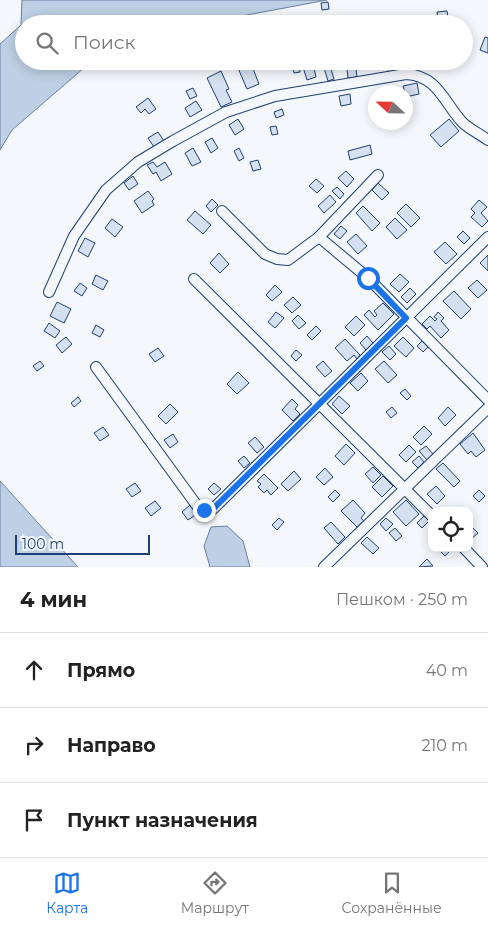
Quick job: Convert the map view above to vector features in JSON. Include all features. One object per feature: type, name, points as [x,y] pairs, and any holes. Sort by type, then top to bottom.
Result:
[{"type":"street","points":[[49,292],[74,236],[106,190],[138,162],[226,112],[275,96],[406,74],[419,75],[432,83],[463,124],[488,140]]},
{"type":"street","points":[[222,210],[265,254],[277,259],[288,260],[319,237],[378,175]]},
{"type":"street","points":[[319,237],[368,278],[488,400]]},
{"type":"street","points":[[96,366],[198,507],[204,510],[213,509],[488,237]]},
{"type":"street","points":[[194,279],[428,512]]},
{"type":"street","points":[[324,567],[488,408]]},
{"type":"street","points":[[468,552],[482,567]]},
{"type":"water","points":[[22,0],[327,0],[247,15],[21,15]]},
{"type":"water","points":[[15,30],[15,70],[82,70],[12,130],[0,150],[0,44]]},
{"type":"water","points":[[0,481],[78,567],[0,567]]},
{"type":"water","points":[[227,526],[243,541],[250,567],[210,567],[204,546],[211,527]]},
{"type":"building","points":[[328,2],[329,9],[322,10],[321,3]]},
{"type":"building","points":[[447,11],[448,15],[438,15],[437,12]]},
{"type":"building","points":[[485,37],[488,38],[488,53],[480,50]]},
{"type":"building","points":[[239,70],[254,70],[259,84],[247,89]]},
{"type":"building","points":[[293,70],[300,70],[300,72],[294,73]]},
{"type":"building","points":[[304,70],[314,70],[316,77],[307,80]]},
{"type":"building","points":[[325,70],[331,70],[334,79],[328,81]]},
{"type":"building","points":[[347,70],[356,70],[357,77],[348,78]]},
{"type":"building","points":[[221,71],[229,89],[226,90],[232,102],[221,107],[207,78]]},
{"type":"building","points":[[417,83],[419,94],[413,95],[413,85],[408,85]]},
{"type":"building","points":[[193,88],[197,96],[190,99],[186,91]]},
{"type":"building","points":[[350,94],[351,104],[341,106],[339,96]]},
{"type":"building","points":[[148,98],[156,109],[149,114],[145,109],[141,113],[136,107]]},
{"type":"building","points":[[196,101],[202,110],[190,117],[185,108]]},
{"type":"building","points":[[282,109],[284,115],[276,118],[274,112]]},
{"type":"building","points":[[238,119],[244,129],[235,135],[229,125]]},
{"type":"building","points":[[449,119],[459,131],[441,147],[430,135]]},
{"type":"building","points":[[276,126],[278,134],[272,135],[270,127]]},
{"type":"building","points":[[158,132],[164,141],[154,147],[148,138]]},
{"type":"building","points":[[212,138],[218,148],[211,153],[205,142]]},
{"type":"building","points":[[370,145],[372,154],[350,160],[348,151]]},
{"type":"building","points":[[193,148],[201,162],[192,166],[185,153]]},
{"type":"building","points":[[239,148],[244,158],[239,161],[234,151]]},
{"type":"building","points":[[258,160],[261,169],[253,171],[250,162]]},
{"type":"building","points":[[153,162],[157,167],[165,162],[172,174],[161,181],[156,172],[153,174],[147,165]]},
{"type":"building","points":[[346,171],[354,179],[347,187],[338,178]]},
{"type":"building","points":[[133,176],[138,184],[129,190],[124,183]]},
{"type":"building","points":[[316,179],[324,186],[317,193],[309,186]]},
{"type":"building","points":[[378,183],[389,193],[382,200],[372,190]]},
{"type":"building","points":[[337,187],[344,194],[340,199],[332,191]]},
{"type":"building","points":[[148,191],[154,199],[152,201],[154,205],[142,213],[134,201]]},
{"type":"building","points":[[330,195],[336,202],[324,213],[318,206]]},
{"type":"building","points":[[212,199],[218,205],[211,212],[206,206]]},
{"type":"building","points":[[479,200],[487,207],[481,213],[488,221],[482,227],[471,217],[475,213],[471,209]]},
{"type":"building","points":[[406,204],[420,218],[411,227],[397,213]]},
{"type":"building","points":[[363,206],[380,223],[372,231],[356,213]]},
{"type":"building","points":[[195,211],[211,225],[203,234],[187,220]]},
{"type":"building","points":[[395,218],[407,230],[397,239],[386,227]]},
{"type":"building","points":[[112,219],[123,227],[115,237],[105,228]]},
{"type":"building","points":[[341,226],[347,231],[340,239],[334,234]]},
{"type":"building","points":[[463,231],[470,238],[464,244],[457,237]]},
{"type":"building","points":[[356,234],[367,246],[358,254],[347,242]]},
{"type":"building","points":[[85,238],[95,243],[88,257],[78,251]]},
{"type":"building","points":[[445,242],[457,254],[446,264],[434,252]]},
{"type":"building","points":[[219,253],[229,264],[220,273],[210,263]]},
{"type":"building","points":[[488,255],[488,271],[480,263]]},
{"type":"building","points":[[400,274],[409,282],[399,292],[390,284]]},
{"type":"building","points":[[96,275],[108,281],[103,290],[92,284]]},
{"type":"building","points":[[477,280],[487,290],[478,298],[468,288]]},
{"type":"building","points":[[80,283],[87,288],[82,296],[74,291]]},
{"type":"building","points":[[275,285],[282,292],[272,301],[266,295]]},
{"type":"building","points":[[410,288],[416,294],[407,303],[401,297]]},
{"type":"building","points":[[454,291],[471,309],[461,319],[443,301]]},
{"type":"building","points":[[293,297],[301,305],[292,313],[284,305]]},
{"type":"building","points":[[57,302],[71,309],[64,323],[50,316]]},
{"type":"building","points":[[383,303],[394,314],[378,330],[364,315],[369,310],[375,317],[377,315],[374,311]]},
{"type":"building","points":[[276,312],[284,318],[275,328],[268,322]]},
{"type":"building","points":[[438,312],[444,318],[441,321],[449,330],[441,338],[430,326],[427,329],[422,324],[430,316],[435,321],[437,319],[434,317]]},
{"type":"building","points":[[298,315],[306,323],[299,329],[292,321]]},
{"type":"building","points":[[356,316],[365,325],[354,336],[345,327]]},
{"type":"building","points":[[49,323],[60,331],[55,338],[44,331]]},
{"type":"building","points":[[96,325],[104,330],[100,337],[92,333]]},
{"type":"building","points":[[316,326],[321,331],[312,340],[307,335]]},
{"type":"building","points":[[367,336],[373,343],[366,350],[360,343]]},
{"type":"building","points":[[66,337],[72,344],[62,353],[56,345]]},
{"type":"building","points":[[403,337],[414,348],[406,357],[394,346]]},
{"type":"building","points":[[345,339],[360,355],[357,359],[354,355],[347,361],[335,348]]},
{"type":"building","points":[[422,341],[428,347],[423,352],[417,346]]},
{"type":"building","points":[[389,346],[396,354],[390,360],[382,352]]},
{"type":"building","points":[[158,348],[164,356],[155,362],[149,354]]},
{"type":"building","points":[[296,350],[302,355],[296,361],[291,356]]},
{"type":"building","points":[[40,361],[44,366],[37,371],[33,366]]},
{"type":"building","points":[[323,361],[332,371],[325,377],[316,367]]},
{"type":"building","points":[[384,361],[397,375],[388,383],[375,369]]},
{"type":"building","points":[[238,372],[249,383],[237,394],[227,384]]},
{"type":"building","points":[[361,373],[368,381],[358,391],[350,383]]},
{"type":"building","points":[[405,389],[411,396],[407,400],[400,393]]},
{"type":"building","points":[[339,396],[350,406],[342,414],[332,404]]},
{"type":"building","points":[[78,397],[81,401],[74,407],[71,403]]},
{"type":"building","points":[[292,399],[298,405],[295,409],[300,414],[293,421],[282,410]]},
{"type":"building","points":[[170,404],[178,412],[166,424],[158,416]]},
{"type":"building","points":[[392,407],[397,413],[391,418],[386,412]]},
{"type":"building","points":[[448,407],[456,415],[445,426],[438,418]]},
{"type":"building","points":[[424,426],[432,434],[421,445],[413,437]]},
{"type":"building","points":[[103,427],[109,435],[100,441],[94,433]]},
{"type":"building","points":[[473,433],[485,450],[476,457],[471,451],[468,454],[460,444]]},
{"type":"building","points":[[173,434],[178,442],[170,448],[164,440]]},
{"type":"building","points":[[255,437],[264,447],[257,453],[248,443]]},
{"type":"building","points":[[346,444],[355,453],[344,465],[335,456]]},
{"type":"building","points":[[409,445],[416,452],[406,462],[399,455]]},
{"type":"building","points":[[426,446],[433,454],[427,460],[419,451]]},
{"type":"building","points":[[244,456],[250,463],[244,468],[238,461]]},
{"type":"building","points":[[419,456],[424,462],[418,468],[412,462]]},
{"type":"building","points":[[443,463],[460,481],[454,487],[436,469]]},
{"type":"building","points":[[373,467],[381,475],[373,483],[365,474]]},
{"type":"building","points":[[325,468],[333,477],[324,485],[316,477]]},
{"type":"building","points":[[294,471],[301,479],[288,491],[281,484]]},
{"type":"building","points":[[264,474],[278,488],[271,495],[267,490],[264,493],[258,487],[261,484],[257,481]]},
{"type":"building","points":[[383,476],[393,486],[382,497],[372,487]]},
{"type":"building","points":[[135,483],[141,491],[132,497],[126,489]]},
{"type":"building","points":[[214,483],[221,489],[214,495],[208,489]]},
{"type":"building","points":[[436,486],[445,496],[437,504],[427,494]]},
{"type":"building","points":[[335,490],[340,495],[333,502],[328,497]]},
{"type":"building","points":[[479,490],[485,496],[479,502],[473,496]]},
{"type":"building","points":[[353,500],[365,513],[361,518],[364,521],[357,527],[341,511]]},
{"type":"building","points":[[406,500],[419,514],[406,526],[393,512]]},
{"type":"building","points":[[155,501],[161,508],[151,516],[145,508]]},
{"type":"building","points":[[190,505],[197,514],[188,520],[182,512]]},
{"type":"building","points":[[424,516],[428,520],[422,528],[417,523]]},
{"type":"building","points":[[279,518],[284,522],[277,530],[272,525]]},
{"type":"building","points":[[386,518],[393,524],[386,531],[380,524]]},
{"type":"building","points":[[331,522],[345,537],[338,544],[324,528]]},
{"type":"building","points":[[395,528],[402,536],[396,541],[389,533]]},
{"type":"building","points":[[473,528],[478,533],[473,537]]},
{"type":"building","points":[[367,537],[379,548],[373,554],[361,543]]},
{"type":"building","points":[[441,552],[449,552],[445,556]]},
{"type":"building","points":[[427,559],[433,566],[419,567]]},
{"type":"route","points":[[204,510],[213,509],[406,318],[368,278]]}]
